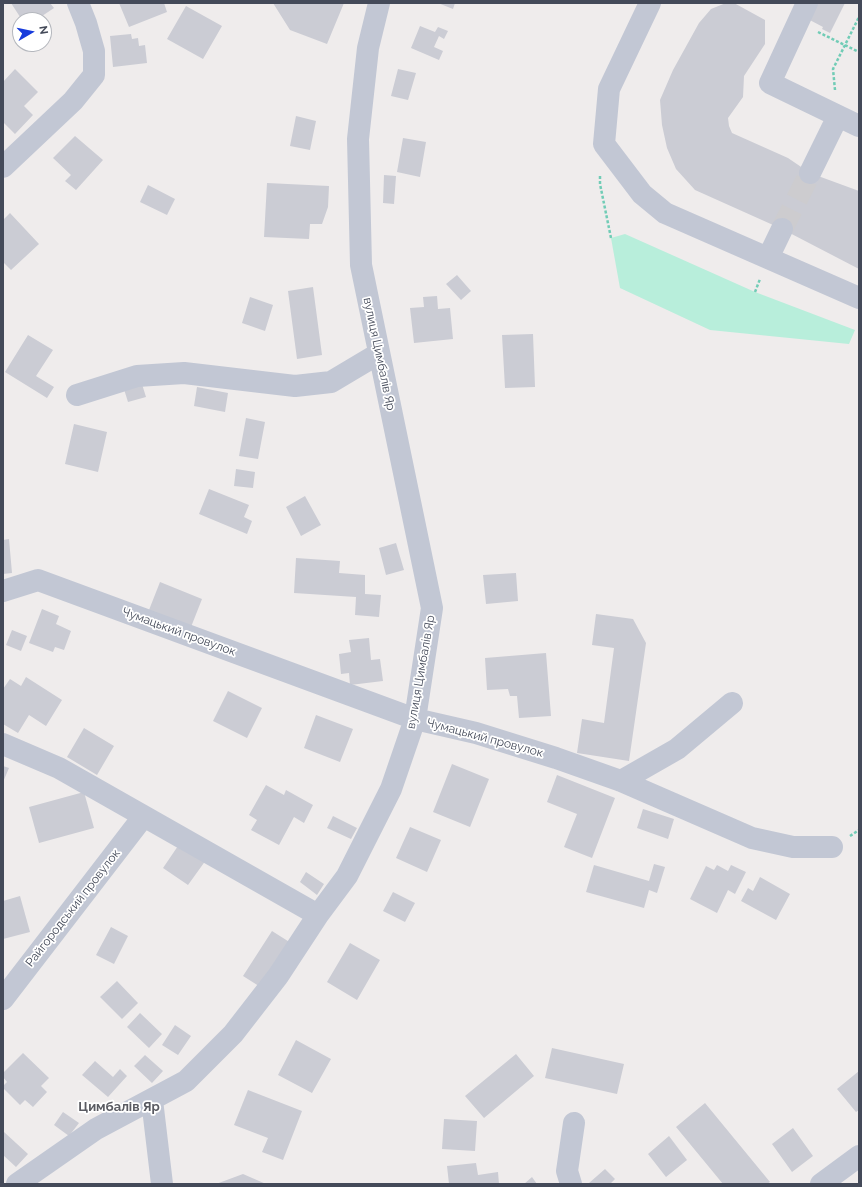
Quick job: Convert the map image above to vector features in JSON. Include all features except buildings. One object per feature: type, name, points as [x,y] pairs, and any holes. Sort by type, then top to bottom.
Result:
[{"type":"street","points":[[3,167],[73,100],[94,75],[94,51],[86,23],[78,3]]},
{"type":"street","name":"вулиця Цимбалів Яр","points":[[17,1184],[96,1129],[186,1081],[233,1034],[278,976],[318,915],[347,876],[391,789],[415,719],[432,608],[402,459],[378,354],[360,265],[358,139],[368,48],[379,3]]},
{"type":"street","points":[[650,3],[609,88],[604,144],[642,194],[665,213],[859,298]]},
{"type":"street","points":[[802,12],[770,83],[859,126]]},
{"type":"street","points":[[810,173],[838,116]]},
{"type":"street","points":[[768,258],[782,230]]},
{"type":"street","points":[[77,395],[137,376],[169,374],[192,374],[295,386],[331,382],[378,354]]},
{"type":"street","name":"Чумацький провулок","points":[[3,591],[38,580],[415,719],[476,733],[556,758],[621,781],[752,838],[793,847],[832,847]]},
{"type":"street","points":[[621,781],[677,749],[732,703]]},
{"type":"street","points":[[3,744],[59,768],[318,915]]},
{"type":"street","name":"Райгородський провулок","points":[[3,999],[143,817]]},
{"type":"street","points":[[152,1100],[162,1184]]},
{"type":"street","points":[[571,1184],[567,1171],[574,1123]]},
{"type":"street","points":[[829,1182],[859,1156]]},
{"type":"path","points":[[802,12],[844,45],[859,52]]},
{"type":"path","points":[[838,116],[833,69],[859,17]]},
{"type":"path","points":[[604,144],[600,184],[611,238]]},
{"type":"green space","points":[[625,234],[755,292],[855,330],[849,344],[710,330],[620,288],[611,238]]},
{"type":"tunnel","points":[[782,229],[810,173]]},
{"type":"district","name":"Цимбалів Яр","points":[[119,1107]]}]
